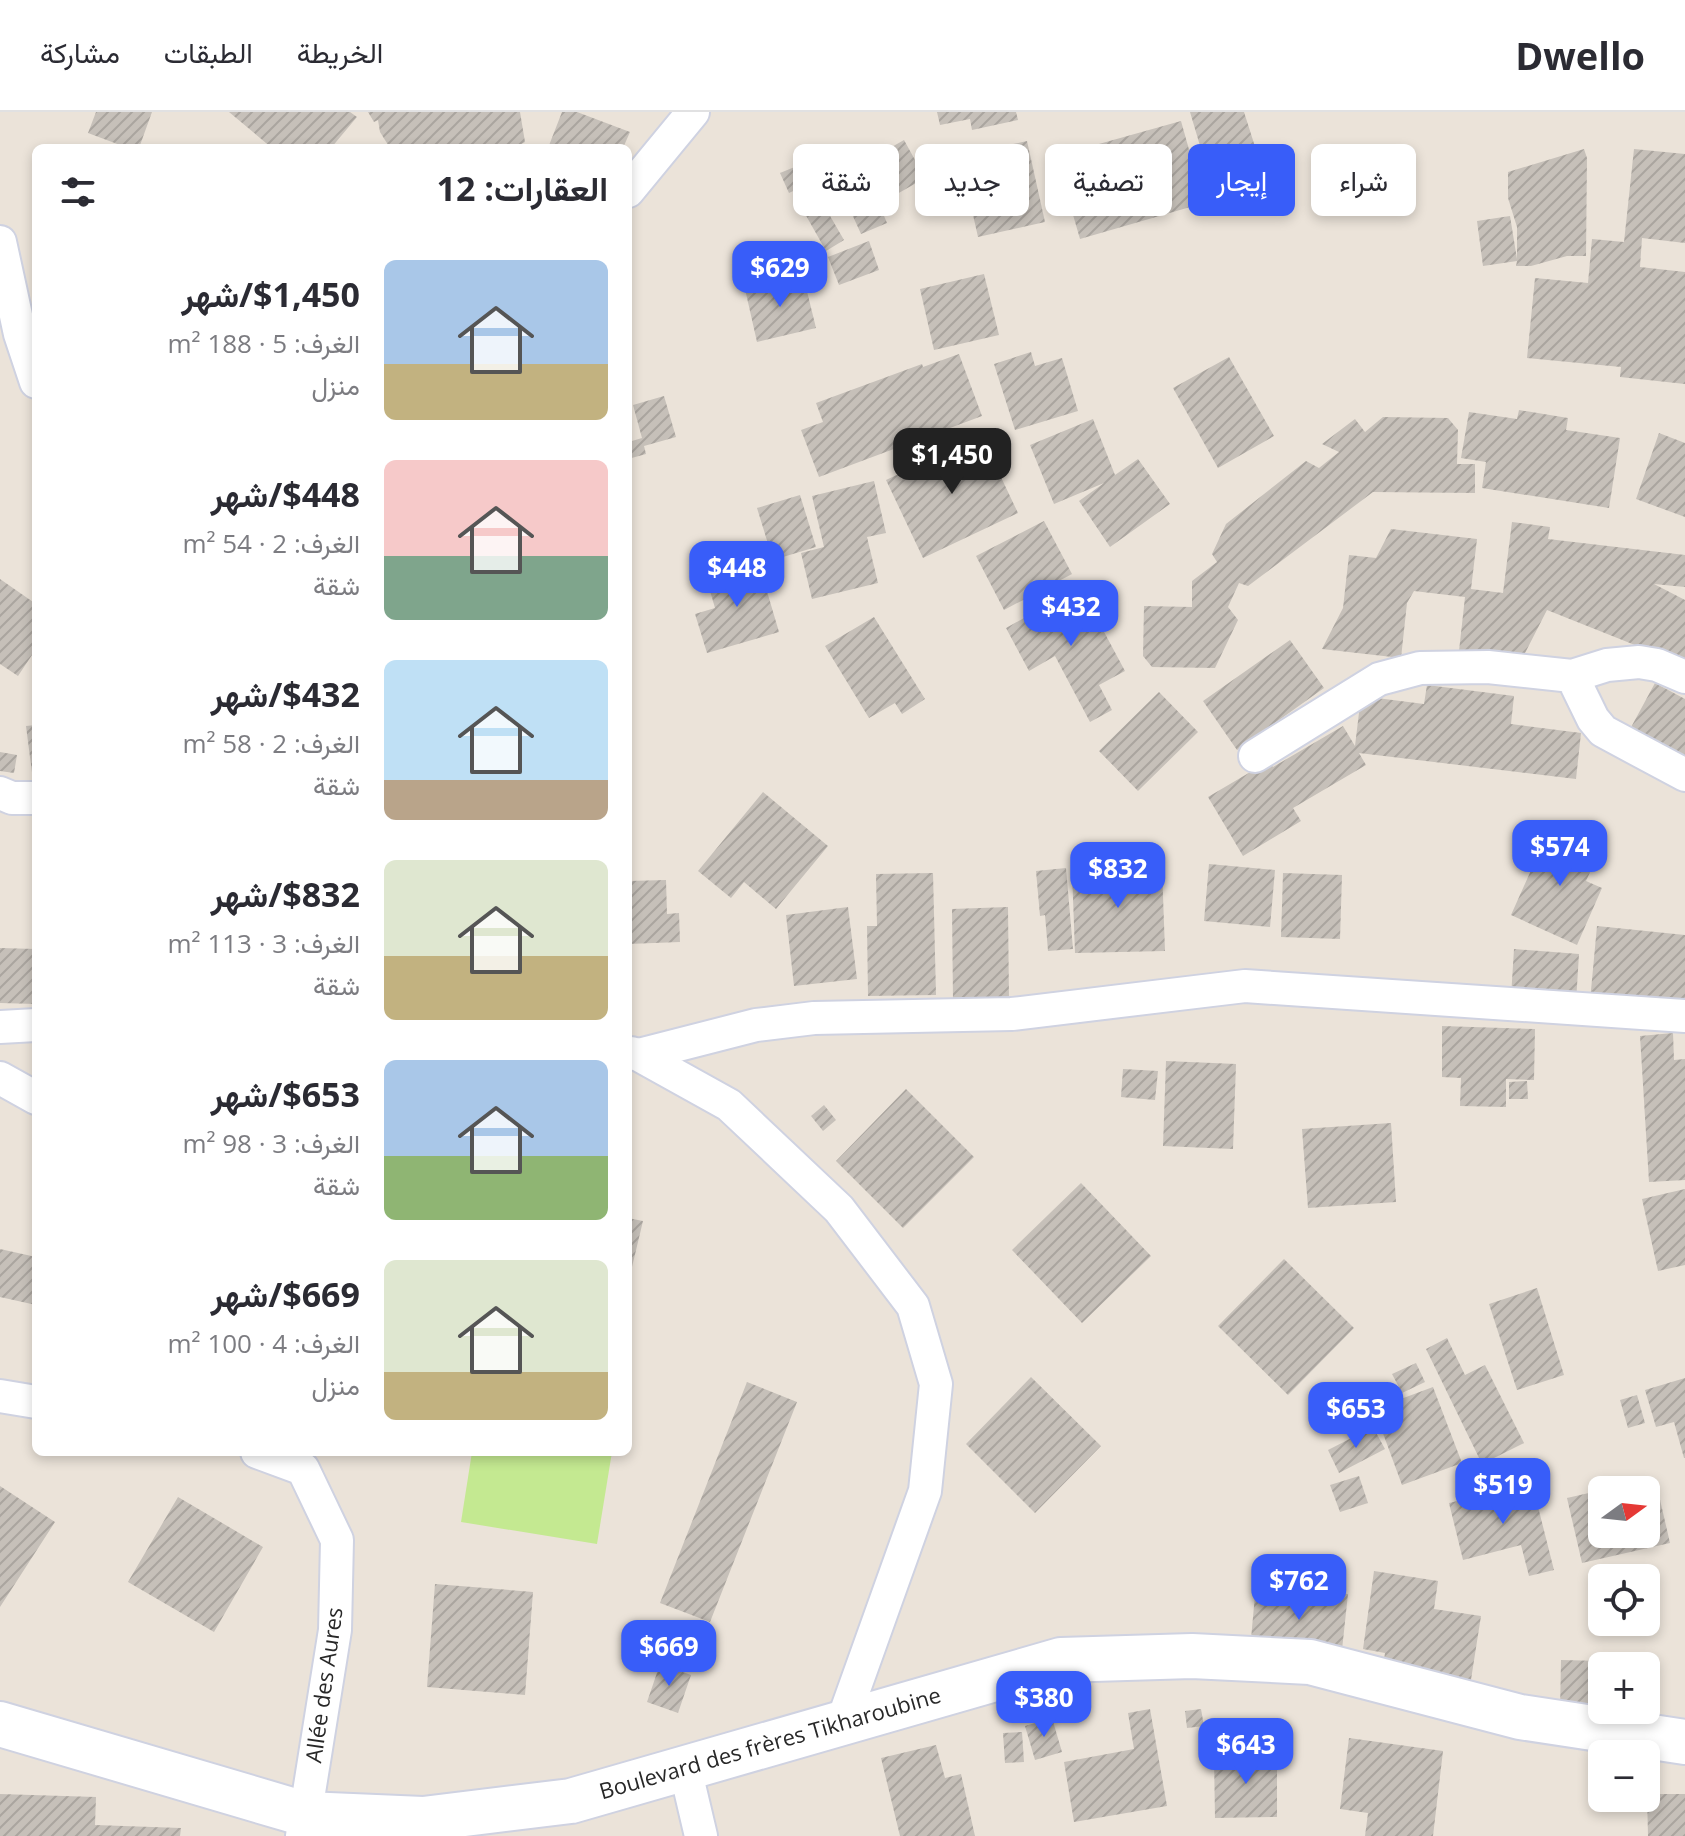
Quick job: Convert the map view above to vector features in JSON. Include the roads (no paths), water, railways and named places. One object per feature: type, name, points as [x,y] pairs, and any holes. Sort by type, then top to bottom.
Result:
[{"type":"street","points":[[632,186],[693,112]]},
{"type":"street","points":[[0,242],[20,334],[32,370]]},
{"type":"street","points":[[1255,756],[1379,679],[1420,668],[1488,667],[1572,676],[1622,662],[1657,665],[1685,677]]},
{"type":"street","points":[[1572,676],[1584,704],[1603,731],[1685,775]]},
{"type":"street","points":[[0,793],[12,798],[32,798]]},
{"type":"street","points":[[634,1054],[756,1025],[814,1018],[1012,1014],[1245,986],[1685,1016]]},
{"type":"street","points":[[0,1027],[32,1025]]},
{"type":"street","points":[[634,1054],[729,1105],[839,1209],[913,1306],[936,1384],[925,1491],[842,1723]]},
{"type":"street","points":[[0,1078],[32,1096]]},
{"type":"street","points":[[0,1396],[32,1401]]},
{"type":"street","name":"Allée des Aures","points":[[268,1456],[303,1469],[337,1540],[335,1630],[303,1825]]},
{"type":"street","name":"Boulevard des frères Tikharoubine","points":[[0,1724],[303,1825],[423,1819],[571,1801],[1061,1660],[1192,1656],[1310,1662],[1520,1717],[1685,1742]]},
{"type":"street","points":[[685,1768],[701,1836]]}]
